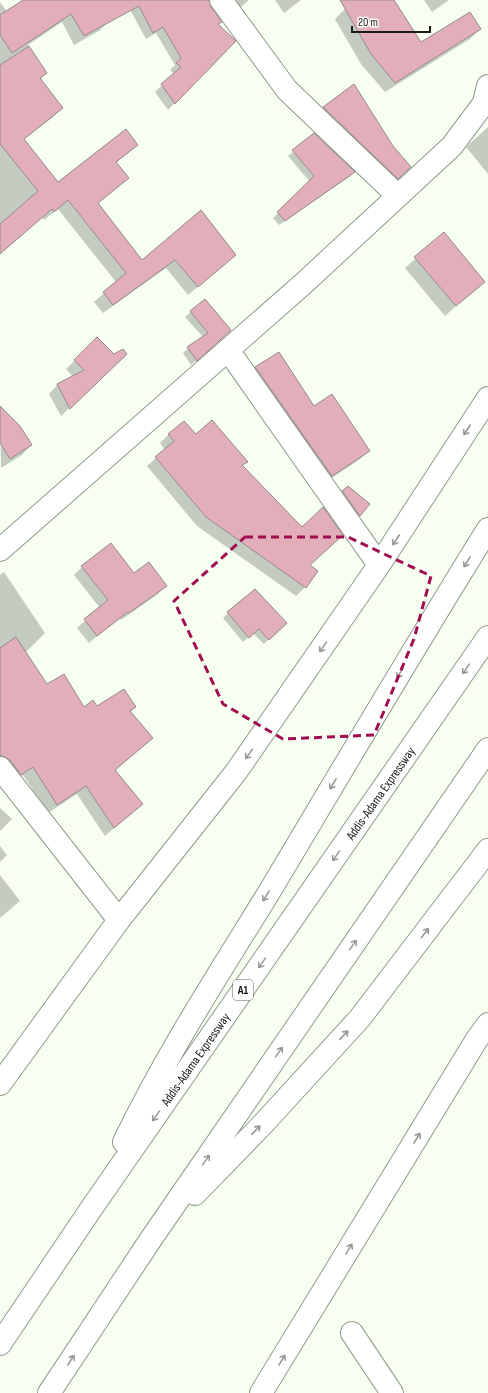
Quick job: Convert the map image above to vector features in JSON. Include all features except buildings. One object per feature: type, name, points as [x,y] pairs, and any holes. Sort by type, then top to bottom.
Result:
[{"type":"main road","points":[[221,0],[288,90],[398,196]]},
{"type":"main road","points":[[0,550],[303,284],[452,146],[487,98]]},
{"type":"main road","points":[[228,350],[380,565]]},
{"type":"main road","points":[[0,1084],[118,920],[236,772],[380,565],[488,398]]},
{"type":"main road","points":[[93,1206],[143,1102],[209,987],[271,887],[425,630],[488,529]]},
{"type":"main road","name":"Addis-Adama Expressway","points":[[0,1344],[93,1206],[488,637]]},
{"type":"main road","points":[[49,1393],[151,1239],[488,749]]},
{"type":"main road","points":[[0,768],[118,920]]},
{"type":"main road","points":[[151,1239],[263,1124],[360,1018],[488,850]]},
{"type":"main road","points":[[261,1393],[477,1039],[488,1024]]},
{"type":"main road","points":[[352,1333],[392,1393]]},
{"type":"highlighted area","points":[[245,537],[348,537],[431,576],[414,639],[374,735],[283,739],[223,704],[174,601]]}]
